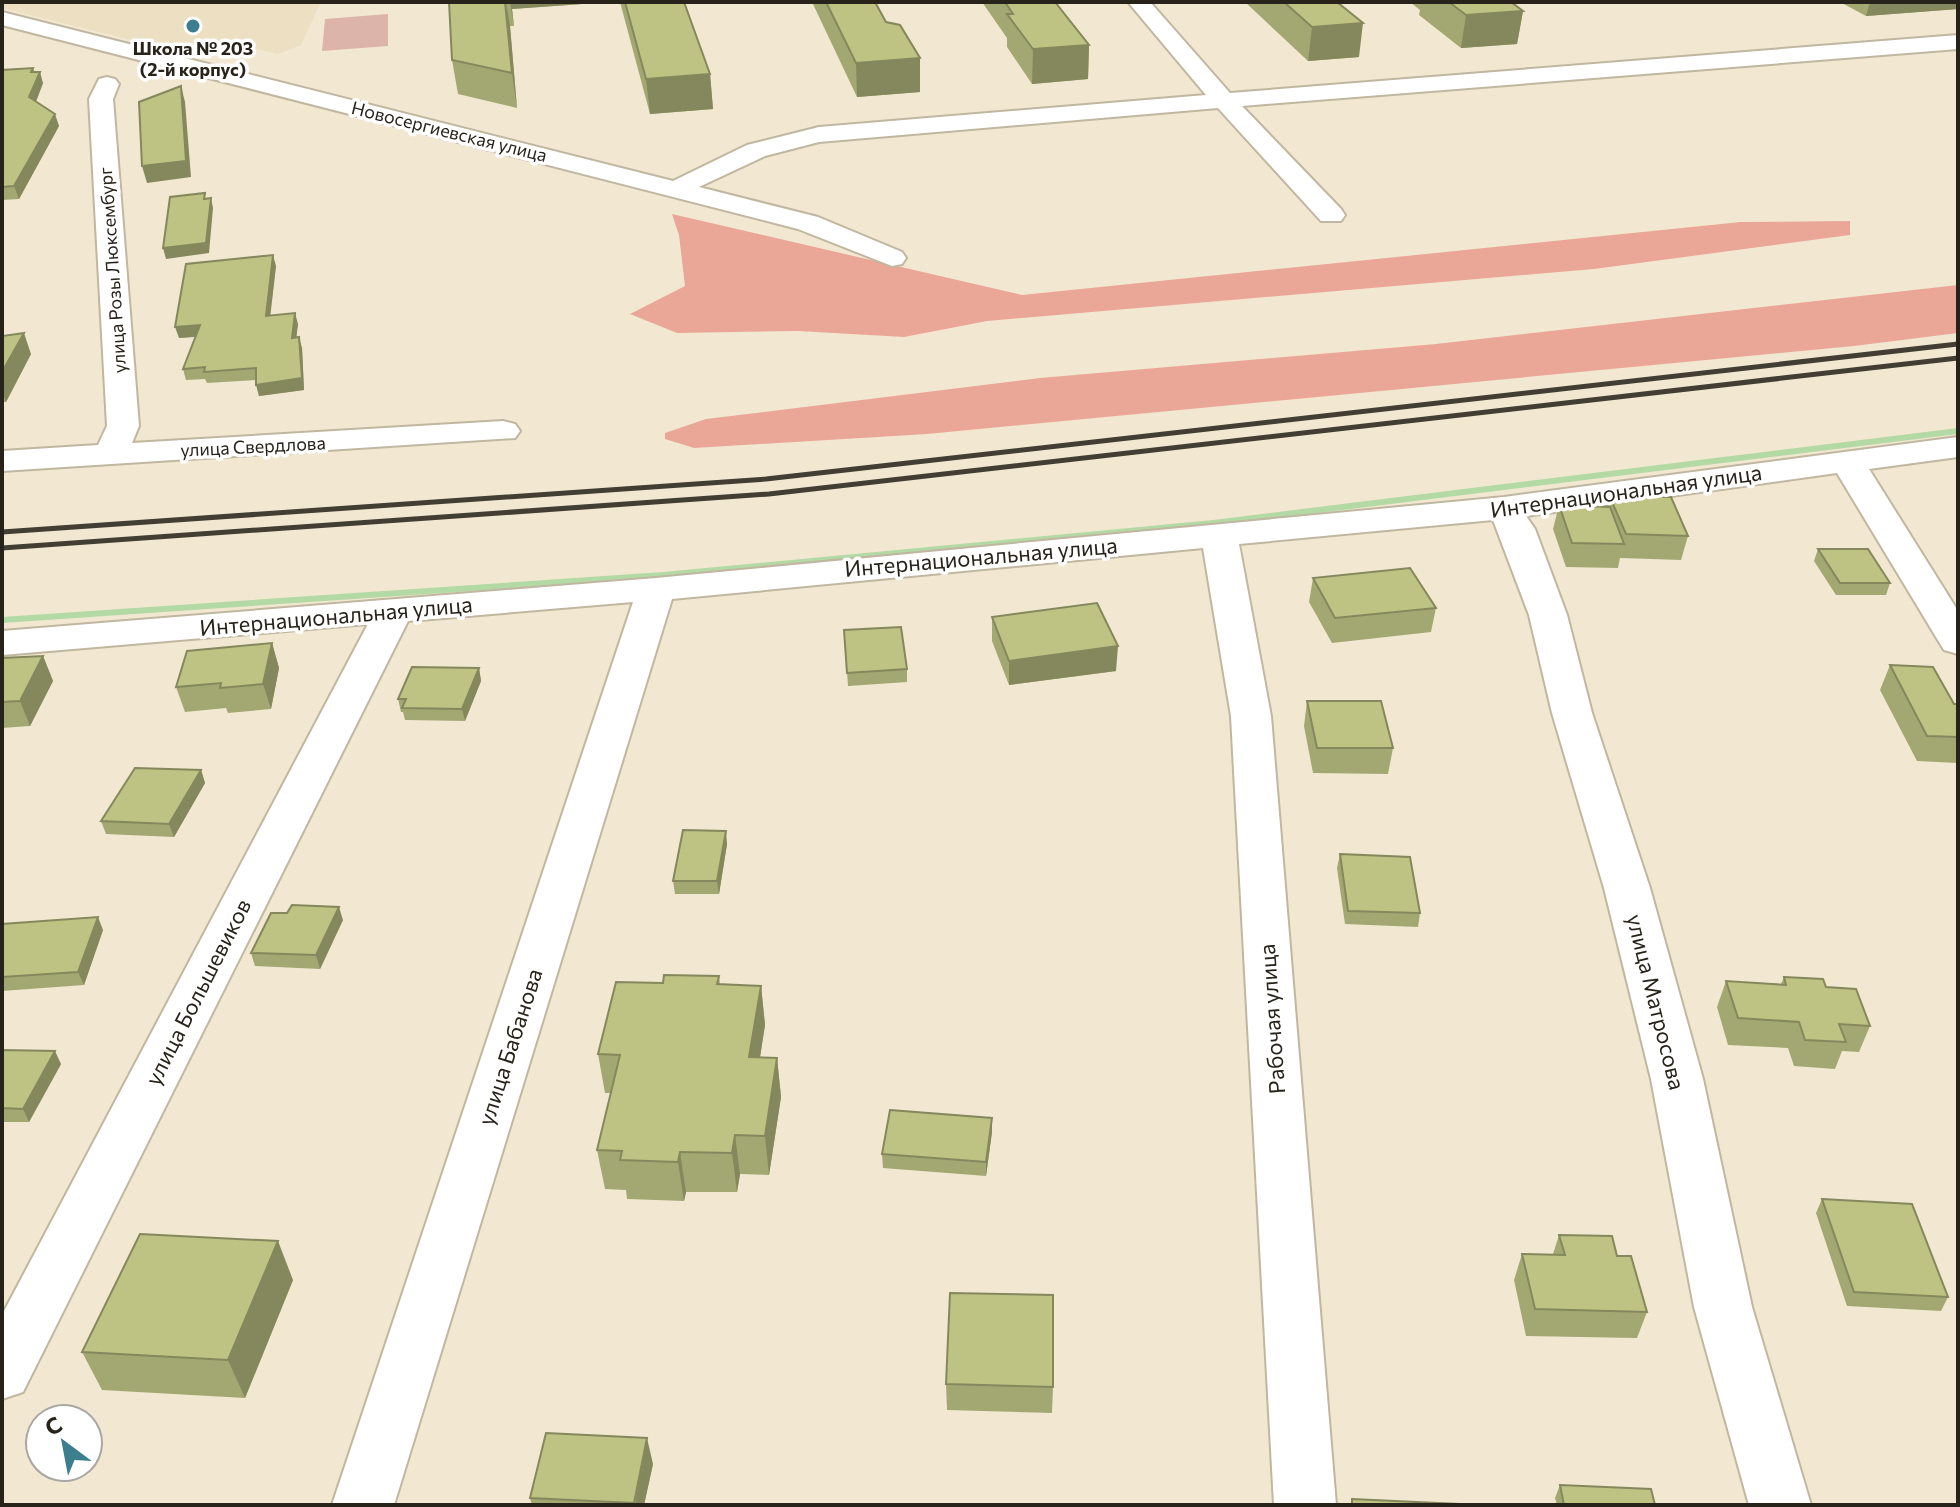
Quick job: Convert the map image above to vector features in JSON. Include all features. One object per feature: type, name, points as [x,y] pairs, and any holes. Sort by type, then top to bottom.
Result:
[{"type":"street","points":[[1139,2],[1226,103],[1331,215]]},
{"type":"street","name":"Новосергиевская улица","points":[[2,18],[808,223],[892,258]]},
{"type":"street","points":[[677,189],[747,152],[821,133],[1226,103],[1958,42]]},
{"type":"street","name":"улица Розы Люксембург","points":[[107,84],[101,99],[123,426],[111,454]]},
{"type":"street","name":"улица Свердлова","points":[[2,461],[444,437],[503,431]]},
{"type":"street","name":"Интернациональная улица","points":[[2,643],[656,589],[1504,508],[1958,447]]},
{"type":"street","points":[[1847,461],[1958,642]]},
{"type":"street","name":"улица Матросова","points":[[1504,508],[1517,529],[1548,615],[1572,713],[1627,888],[1677,1079],[1723,1307],[1780,1505]]},
{"type":"street","name":"Рабочая улица","points":[[1219,535],[1251,716],[1305,1505]]},
{"type":"street","name":"улица Бабанова","points":[[363,1505],[656,589]]},
{"type":"street","name":"улица Большевиков","points":[[2,1373],[394,611]]},
{"type":"shaded area","name":"Школа № 203 (2-й корпус)","points":[[2,2],[321,2],[301,45],[278,54],[240,45],[204,58],[2,8]]},
{"type":"shaded area","points":[[388,14],[388,46],[322,51],[325,19]]},
{"type":"shaded area","points":[[672,214],[1022,295],[1741,222],[1850,221],[1850,235],[1594,269],[987,321],[904,337],[798,331],[677,333],[630,314],[685,286],[679,235]]},
{"type":"shaded area","points":[[1958,285],[1958,333],[1854,346],[927,434],[694,448],[665,439],[665,433],[706,419],[1040,378],[1436,344]]},
{"type":"building","points":[[449,2],[505,2],[512,73],[452,60]]},
{"type":"building","points":[[625,2],[684,2],[710,74],[646,79]]},
{"type":"building","points":[[826,2],[875,2],[886,22],[900,25],[920,58],[856,63]]},
{"type":"building","points":[[1005,2],[1055,2],[1089,45],[1033,49],[1007,14],[1013,14]]},
{"type":"building","points":[[1284,2],[1337,2],[1363,23],[1312,27]]},
{"type":"building","points":[[1449,2],[1511,2],[1523,11],[1466,15]]},
{"type":"building","points":[[33,68],[31,72],[40,72],[29,97],[55,114],[14,186],[2,187],[2,70]]},
{"type":"building","points":[[181,86],[186,161],[142,166],[139,102]]},
{"type":"building","points":[[205,193],[204,199],[211,198],[206,243],[163,248],[170,197]]},
{"type":"building","points":[[273,255],[266,316],[295,313],[292,338],[299,337],[302,378],[256,385],[256,368],[204,372],[205,367],[183,369],[200,325],[175,327],[186,264]]},
{"type":"building","points":[[24,333],[2,372],[2,336]]},
{"type":"building","points":[[1609,495],[1671,497],[1688,536],[1626,534]]},
{"type":"building","points":[[1559,505],[1610,507],[1624,544],[1572,543]]},
{"type":"building","points":[[1818,549],[1868,549],[1890,583],[1840,583]]},
{"type":"building","points":[[1410,568],[1436,608],[1335,618],[1313,578]]},
{"type":"building","points":[[1097,603],[1118,646],[1009,661],[992,617]]},
{"type":"building","points":[[901,627],[907,669],[847,673],[844,630]]},
{"type":"building","points":[[272,643],[263,684],[220,688],[221,683],[176,687],[187,651]]},
{"type":"building","points":[[43,656],[20,701],[2,702],[2,658]]},
{"type":"building","points":[[1890,665],[1933,667],[1954,704],[1958,704],[1958,737],[1927,736]]},
{"type":"building","points":[[412,667],[479,668],[462,709],[402,708],[406,699],[398,699]]},
{"type":"building","points":[[1307,701],[1381,701],[1393,748],[1317,748]]},
{"type":"building","points":[[135,768],[201,770],[169,824],[101,821]]},
{"type":"building","points":[[683,830],[726,831],[717,881],[673,881]]},
{"type":"building","points":[[1340,854],[1410,857],[1420,913],[1348,911]]},
{"type":"building","points":[[292,905],[339,907],[316,955],[251,953],[271,913],[287,913]]},
{"type":"building","points":[[98,917],[78,972],[2,977],[2,924]]},
{"type":"building","points":[[664,975],[719,976],[717,984],[761,986],[749,1057],[777,1058],[765,1136],[735,1135],[732,1153],[680,1152],[678,1162],[620,1160],[622,1151],[597,1150],[620,1055],[598,1054],[616,982],[663,983]]},
{"type":"building","points":[[1784,977],[1823,979],[1826,987],[1856,989],[1870,1026],[1839,1024],[1846,1042],[1805,1040],[1799,1022],[1738,1018],[1726,981],[1786,985]]},
{"type":"building","points":[[2,1050],[55,1051],[23,1109],[2,1108]]},
{"type":"building","points":[[890,1110],[992,1118],[986,1162],[882,1154]]},
{"type":"building","points":[[1822,1199],[1912,1204],[1948,1297],[1854,1292]]},
{"type":"building","points":[[140,1234],[278,1241],[228,1360],[82,1352]]},
{"type":"building","points":[[1559,1235],[1612,1236],[1617,1256],[1631,1256],[1647,1312],[1535,1309],[1522,1254],[1565,1255]]},
{"type":"building","points":[[950,1293],[1053,1295],[1053,1387],[946,1384]]},
{"type":"building","points":[[546,1433],[647,1438],[634,1503],[530,1498]]},
{"type":"building","points":[[1560,1485],[1651,1489],[1655,1505],[1564,1505]]},
{"type":"building","points":[[1352,1499],[1459,1504],[1459,1505],[1352,1505]]},
{"type":"waterway","points":[[2,620],[663,575],[1213,523],[1958,431]]},
{"type":"railway","points":[[2,532],[766,479],[1958,344]]},
{"type":"railway","points":[[2,548],[769,494],[1958,358]]},
{"type":"place","name":"Школа № 203 (2-й корпус)","points":[[193,26]]}]
